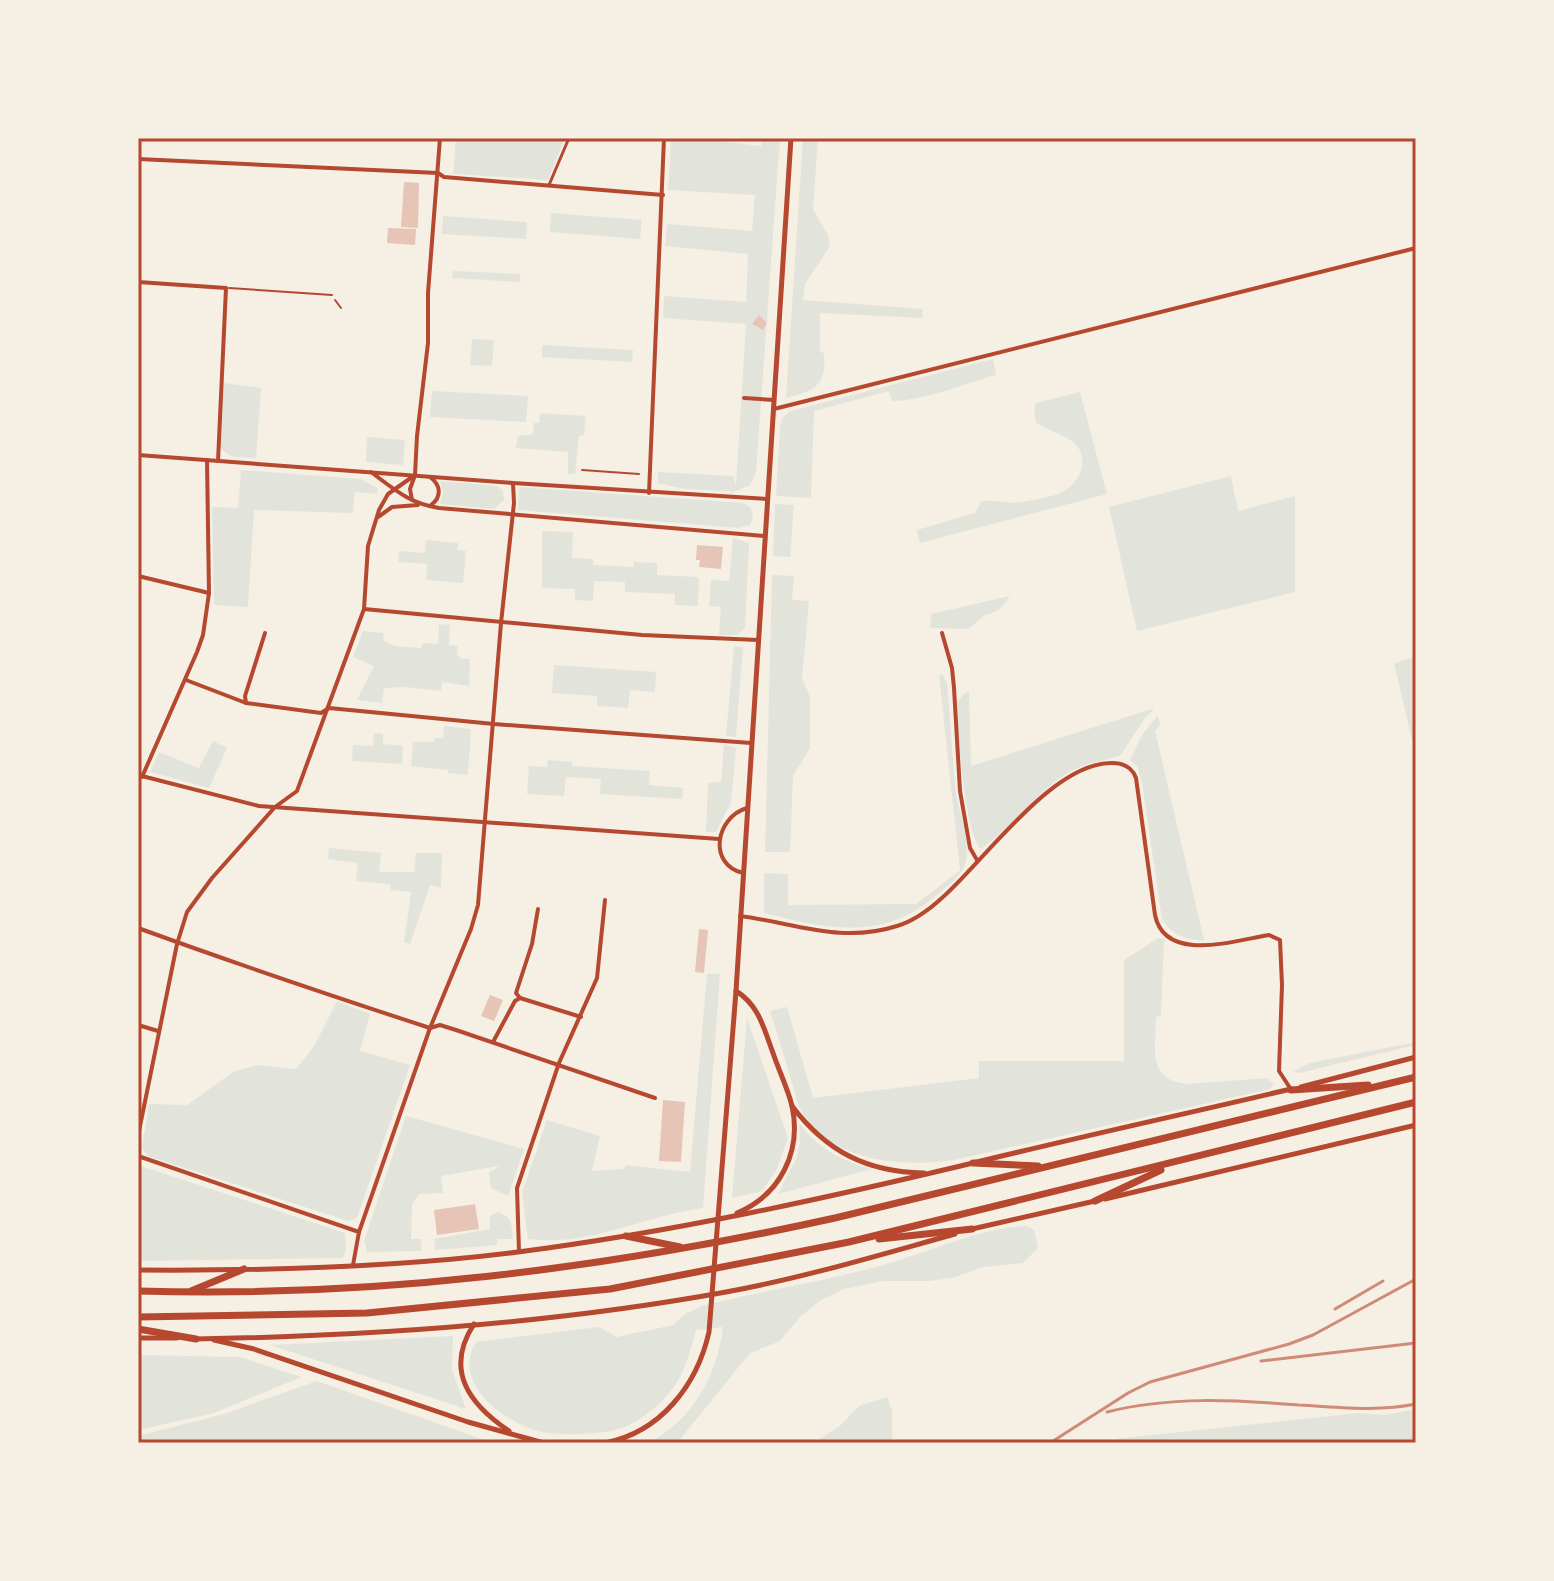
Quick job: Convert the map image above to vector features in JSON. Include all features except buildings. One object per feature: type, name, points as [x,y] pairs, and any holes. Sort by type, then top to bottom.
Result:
[{"type":"highway","points":[[138,1291],[315,1290],[432,1283],[583,1266],[686,1249],[835,1218],[1416,1077]]},
{"type":"highway","points":[[1291,1090],[1386,1084]]},
{"type":"highway","points":[[138,1317],[367,1313],[510,1301],[624,1287],[849,1242],[1416,1102]]},
{"type":"highway","points":[[1095,1201],[1179,1161]]},
{"type":"highway","points":[[973,1163],[1048,1167]]},
{"type":"highway","points":[[849,1242],[972,1229]]},
{"type":"highway","points":[[626,1236],[686,1249]]},
{"type":"highway","points":[[187,1293],[244,1269]]},
{"type":"highway","points":[[138,1329],[196,1339]]},
{"type":"street","points":[[416,504],[410,489],[415,475],[428,343],[428,293],[440,138]]},
{"type":"street","points":[[549,185],[569,138]]},
{"type":"street","points":[[649,493],[664,138]]},
{"type":"street","points":[[605,1443],[638,1432],[658,1419],[679,1399],[702,1359],[709,1332],[736,991],[791,138]]},
{"type":"street","points":[[138,159],[438,173],[444,177],[663,195]]},
{"type":"street","points":[[773,409],[1416,248]]},
{"type":"street","points":[[138,282],[226,288],[218,461]]},
{"type":"street","points":[[744,398],[774,400]]},
{"type":"street","points":[[138,455],[767,499]]},
{"type":"street","points":[[207,460],[209,593],[203,635],[186,680],[140,776],[259,806],[719,839]]},
{"type":"street","points":[[370,472],[416,504]]},
{"type":"street","points":[[138,1136],[177,944],[187,912],[212,878],[275,807],[297,791],[364,609],[368,546],[376,518],[383,501],[415,475]]},
{"type":"street","points":[[428,476],[436,482],[439,491],[437,500],[429,506]]},
{"type":"street","points":[[353,1265],[359,1232],[430,1028],[475,918],[486,823],[513,483]]},
{"type":"street","points":[[376,518],[392,507],[416,504],[512,516],[765,536]]},
{"type":"street","points":[[138,576],[209,593]]},
{"type":"street","points":[[364,609],[642,635],[758,640]]},
{"type":"street","points":[[246,703],[245,696],[265,633]]},
{"type":"street","points":[[942,633],[952,668],[958,784],[970,848],[977,860]]},
{"type":"street","points":[[186,680],[246,703],[321,713],[329,708],[751,743]]},
{"type":"street","points":[[740,916],[836,934],[895,927],[910,921],[943,898],[1024,814],[1069,777],[1090,766],[1115,762],[1128,767],[1136,778],[1155,915],[1161,928],[1174,940],[1188,946],[1269,935],[1280,940],[1279,1071],[1291,1090]]},
{"type":"street","points":[[743,873],[735,871],[725,862],[719,839],[732,814],[747,808]]},
{"type":"street","points":[[519,1252],[517,1188],[559,1063],[597,978],[605,900]]},
{"type":"street","points":[[538,909],[532,944],[516,993],[520,998],[581,1017]]},
{"type":"street","points":[[138,928],[177,944],[430,1028],[440,1025],[655,1098]]},
{"type":"street","points":[[725,1218],[768,1195],[783,1173],[794,1141],[792,1105],[757,1010],[736,991]]},
{"type":"street","points":[[493,1042],[515,1001],[520,998]]},
{"type":"street","points":[[138,1025],[158,1031]]},
{"type":"street","points":[[138,1270],[426,1261],[519,1252],[626,1236],[725,1218],[940,1171],[1291,1090],[1416,1057]]},
{"type":"street","points":[[792,1105],[814,1133],[839,1152],[896,1170],[940,1171]]},
{"type":"street","points":[[138,1338],[376,1333],[577,1315],[727,1292],[838,1267],[972,1229],[1416,1125]]},
{"type":"street","points":[[138,1156],[359,1232]]},
{"type":"street","points":[[474,1324],[466,1337],[461,1356],[462,1374],[479,1408],[513,1434]]},
{"type":"street","points":[[206,1338],[254,1349],[468,1422],[544,1443]]},
{"type":"lane","points":[[226,288],[332,295]]},
{"type":"lane","points":[[582,470],[639,474]]},
{"type":"path","points":[[332,295],[341,308]]},
{"type":"shaded area","points":[[456,138],[534,141],[535,138],[565,138],[548,180],[453,174]]},
{"type":"shaded area","points":[[671,138],[761,146],[762,138],[780,138],[756,472],[750,485],[731,493],[658,483],[658,472],[733,476],[736,486],[746,324],[663,318],[664,296],[746,302],[748,254],[665,246],[667,224],[752,231],[755,195],[668,190]]},
{"type":"shaded area","points":[[803,138],[818,138],[813,209],[828,235],[830,246],[805,284],[803,300],[923,309],[922,318],[820,313],[820,350],[824,354],[821,380],[804,393],[786,398]]},
{"type":"shaded area","points":[[551,213],[642,220],[640,239],[550,232]]},
{"type":"shaded area","points":[[443,216],[527,222],[526,239],[442,234]]},
{"type":"shaded area","points":[[453,271],[520,274],[520,282],[452,278]]},
{"type":"shaded area","points":[[472,339],[494,340],[492,366],[470,365]]},
{"type":"shaded area","points":[[542,345],[633,350],[632,362],[542,357]]},
{"type":"shaded area","points":[[993,359],[996,375],[945,391],[892,401],[889,391],[814,411],[811,498],[776,496],[780,428],[782,419],[790,411]]},
{"type":"shaded area","points":[[224,383],[261,388],[256,458],[229,455],[218,442]]},
{"type":"shaded area","points":[[432,391],[528,396],[526,422],[430,417]]},
{"type":"shaded area","points":[[1080,392],[1107,494],[920,543],[917,530],[975,513],[981,502],[1018,503],[1052,496],[1073,484],[1081,471],[1079,449],[1067,438],[1036,423],[1034,410],[1036,403]]},
{"type":"shaded area","points":[[540,413],[586,416],[584,435],[579,436],[575,474],[568,474],[568,452],[516,448],[518,436],[533,434],[534,423],[539,423]]},
{"type":"shaded area","points":[[367,437],[405,440],[403,465],[366,462]]},
{"type":"shaded area","points":[[241,470],[361,479],[377,488],[377,494],[355,492],[353,513],[254,510],[248,607],[214,605],[212,507],[238,508]]},
{"type":"shaded area","points":[[1231,476],[1238,511],[1295,496],[1295,592],[1137,631],[1109,507]]},
{"type":"shaded area","points":[[440,481],[497,486],[503,491],[504,500],[494,509],[440,504],[443,493]]},
{"type":"shaded area","points":[[519,487],[743,503],[751,508],[753,517],[750,525],[739,528],[518,510]]},
{"type":"shaded area","points":[[775,504],[794,505],[790,557],[773,556]]},
{"type":"shaded area","points":[[542,531],[573,532],[572,558],[593,559],[593,565],[634,567],[634,562],[657,563],[657,575],[699,577],[698,606],[675,605],[675,594],[625,592],[625,582],[594,581],[593,601],[575,600],[575,589],[542,588]]},
{"type":"shaded area","points":[[733,538],[749,543],[745,628],[737,635],[719,635],[721,607],[709,606],[711,580],[729,581]]},
{"type":"shaded area","points":[[426,540],[458,543],[457,550],[466,551],[463,583],[426,580],[427,564],[398,562],[399,551],[425,553]]},
{"type":"shaded area","points":[[772,575],[794,576],[792,600],[809,601],[802,679],[810,696],[810,748],[793,776],[790,852],[765,852]]},
{"type":"shaded area","points":[[1010,596],[998,611],[985,615],[968,629],[930,628],[931,614]]},
{"type":"shaded area","points":[[439,624],[450,625],[449,645],[458,646],[457,655],[462,659],[470,659],[469,686],[442,682],[441,691],[384,688],[382,703],[357,700],[374,666],[353,657],[363,631],[384,633],[383,640],[395,646],[421,648],[423,643],[438,644]]},
{"type":"shaded area","points":[[734,646],[743,647],[736,737],[726,736]]},
{"type":"shaded area","points":[[1416,657],[1416,739],[1412,740],[1394,663]]},
{"type":"shaded area","points":[[554,665],[656,672],[655,692],[630,690],[628,708],[597,706],[597,696],[552,693]]},
{"type":"shaded area","points":[[939,675],[943,675],[947,683],[956,795],[967,845],[965,864],[960,873],[916,910],[875,926],[832,927],[764,913],[764,873],[788,874],[788,905],[916,904],[960,870]]},
{"type":"shaded area","points":[[969,691],[971,766],[1155,708],[1144,719],[1121,755],[1079,767],[1060,778],[981,849],[970,824],[958,734],[957,702]]},
{"type":"shaded area","points":[[1158,715],[1160,725],[1155,731],[1204,940],[1180,936],[1162,920],[1142,782],[1137,766],[1130,760],[1142,735]]},
{"type":"shaded area","points":[[444,726],[471,729],[468,775],[411,766],[413,742],[434,742],[434,738],[443,738]]},
{"type":"shaded area","points":[[374,733],[383,734],[383,744],[403,746],[402,764],[352,761],[353,745],[373,746]]},
{"type":"shaded area","points":[[213,741],[227,748],[209,788],[150,772],[159,752],[199,768]]},
{"type":"shaded area","points":[[724,744],[736,748],[731,802],[716,832],[706,832],[708,783],[721,782]]},
{"type":"shaded area","points":[[548,760],[572,762],[572,766],[650,771],[649,785],[683,788],[682,799],[600,794],[601,779],[566,777],[564,796],[527,794],[529,766],[547,767]]},
{"type":"shaded area","points":[[329,848],[381,853],[379,872],[414,872],[416,853],[442,853],[441,888],[430,885],[410,944],[404,942],[411,892],[391,890],[390,884],[356,881],[358,863],[328,859]]},
{"type":"shaded area","points":[[1158,938],[1164,939],[1161,1016],[1156,1017],[1155,1040],[1159,1069],[1165,1076],[1188,1084],[1268,1078],[1274,1085],[1270,1089],[954,1160],[913,1163],[870,1158],[850,1151],[815,1129],[800,1108],[770,1011],[787,1007],[813,1098],[979,1078],[979,1061],[1124,1061],[1124,960]]},
{"type":"shaded area","points":[[707,974],[720,974],[703,1208],[573,1239],[528,1239],[522,1193],[547,1120],[600,1136],[592,1171],[625,1169],[625,1165],[690,1172]]},
{"type":"shaded area","points":[[337,1001],[370,1014],[360,1051],[410,1065],[357,1218],[348,1221],[148,1156],[142,1148],[149,1104],[187,1105],[233,1072],[257,1065],[296,1069],[315,1045]]},
{"type":"shaded area","points":[[747,1018],[788,1138],[776,1171],[764,1188],[732,1198]]},
{"type":"shaded area","points":[[1416,1042],[1416,1045],[1293,1072],[1310,1063]]},
{"type":"shaded area","points":[[406,1116],[524,1149],[508,1196],[491,1188],[489,1173],[499,1166],[441,1176],[443,1193],[419,1194],[412,1204],[411,1239],[421,1239],[422,1251],[367,1252],[364,1241]]},
{"type":"shaded area","points":[[799,1123],[831,1153],[872,1169],[778,1194],[797,1157]]},
{"type":"shaded area","points":[[138,1165],[345,1233],[343,1258],[138,1261]]},
{"type":"shaded area","points":[[498,1212],[509,1219],[513,1239],[497,1239],[497,1245],[435,1250],[434,1239],[490,1229],[490,1216]]},
{"type":"shaded area","points":[[1027,1226],[1034,1230],[1038,1248],[1023,1263],[984,1267],[952,1278],[929,1281],[883,1281],[844,1289],[821,1300],[801,1316],[780,1341],[750,1353],[677,1443],[648,1443],[678,1422],[700,1395],[715,1363],[723,1327],[696,1330],[683,1370],[667,1395],[634,1422],[609,1431],[561,1434],[528,1428],[498,1411],[486,1400],[470,1373],[470,1358],[476,1342],[599,1327],[617,1337],[673,1325],[685,1314],[702,1306],[858,1272],[989,1231]]},
{"type":"shaded area","points":[[453,1336],[452,1370],[466,1409],[270,1345]]},
{"type":"shaded area","points":[[138,1355],[240,1357],[301,1377],[214,1413],[138,1430]]},
{"type":"shaded area","points":[[317,1381],[493,1443],[138,1443],[138,1436],[224,1414]]},
{"type":"shaded area","points":[[887,1397],[892,1411],[892,1443],[803,1443],[818,1440],[840,1426],[859,1406]]},
{"type":"shaded area","points":[[1416,1409],[1416,1441],[1398,1443],[1116,1443],[1115,1439],[1358,1413],[1384,1415]]},
{"type":"railway","points":[[1050,1443],[1150,1382],[1313,1335],[1416,1279]]},
{"type":"railway","points":[[1335,1309],[1383,1281]]},
{"type":"railway","points":[[1261,1361],[1416,1343]]},
{"type":"railway","points":[[1107,1412],[1179,1401],[1358,1408],[1416,1404]]}]
